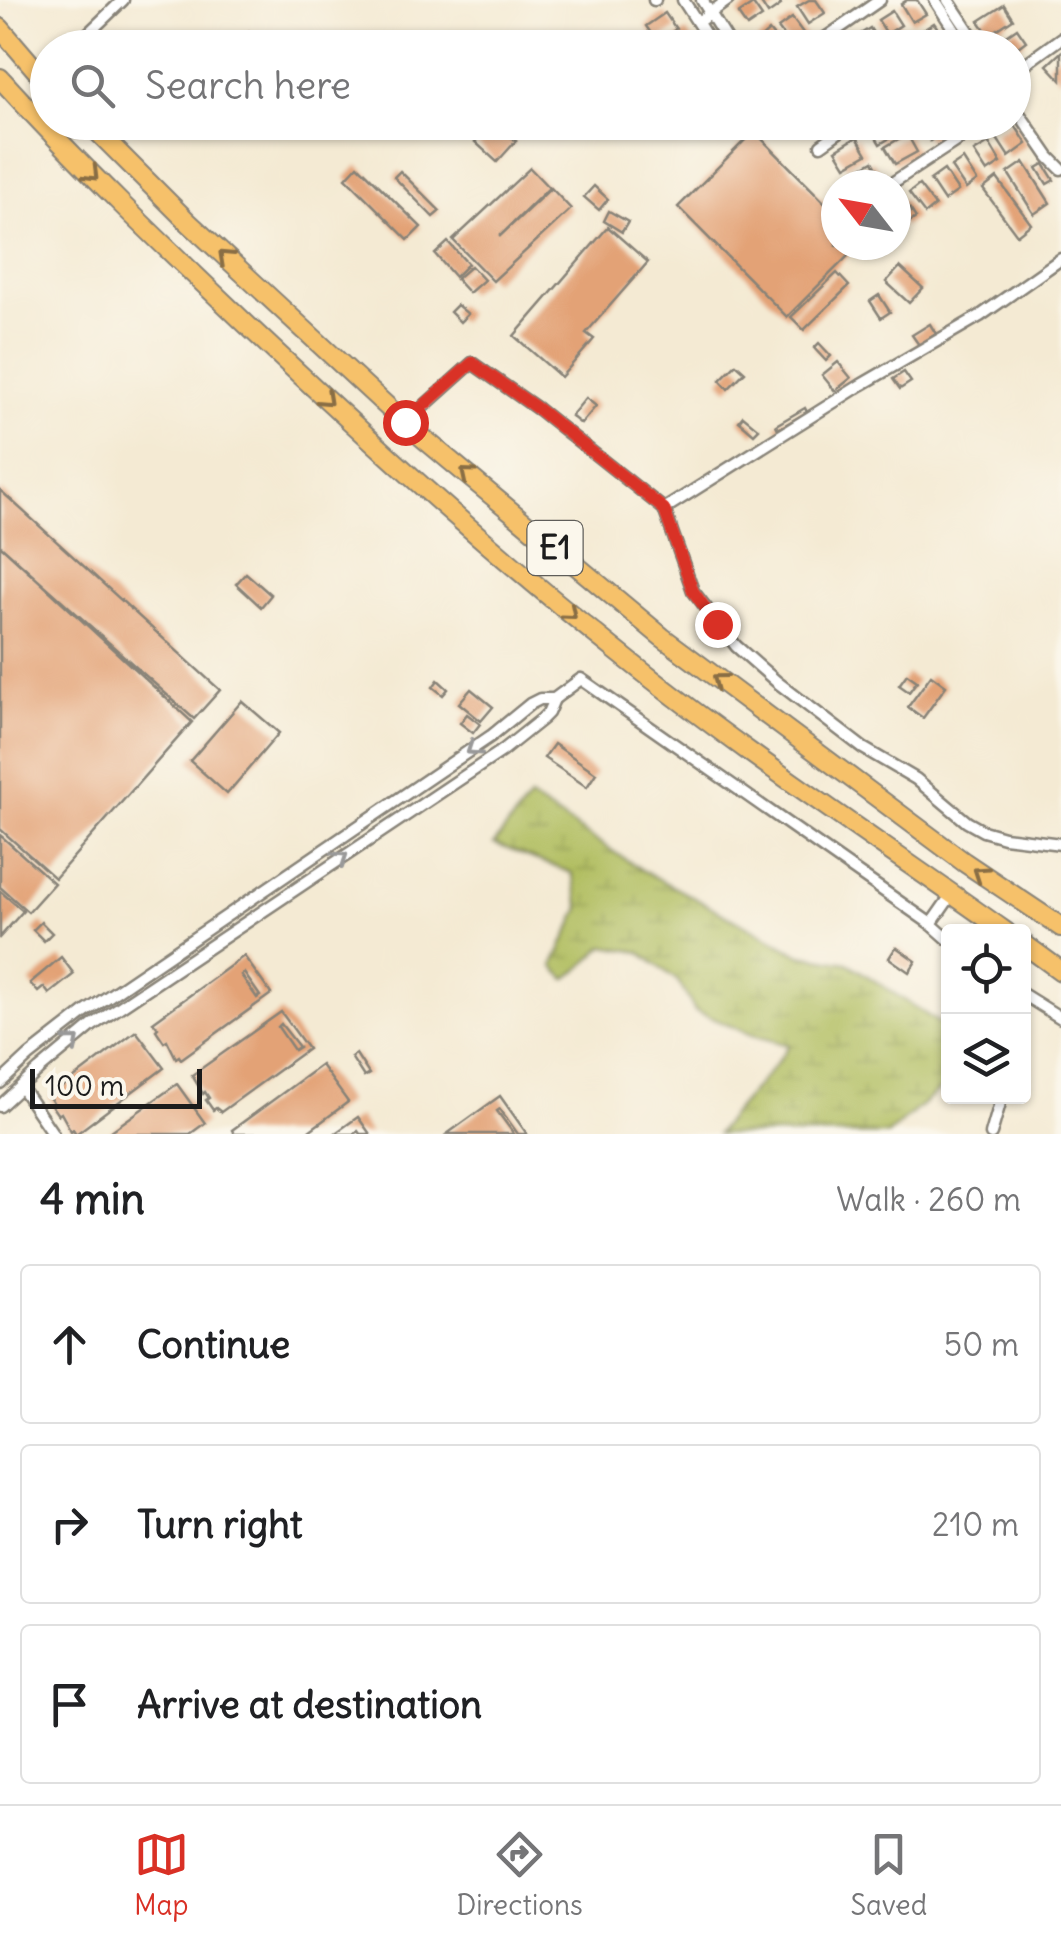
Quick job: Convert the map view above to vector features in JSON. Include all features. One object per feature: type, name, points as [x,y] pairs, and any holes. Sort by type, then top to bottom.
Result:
[{"type":"highway","points":[[0,28],[30,61]]},
{"type":"highway","name":"E1","points":[[0,78],[30,112]]},
{"type":"highway","name":"E1","points":[[57,140],[324,397],[491,548],[616,650],[802,791],[995,924]]},
{"type":"highway","name":"E1","points":[[106,140],[187,221],[405,422],[662,637],[932,839],[1061,928]]},
{"type":"highway","points":[[1031,949],[1061,971]]},
{"type":"street","points":[[92,30],[123,0]]},
{"type":"street","points":[[683,0],[703,30]]},
{"type":"street","points":[[702,0],[721,30]]},
{"type":"street","points":[[698,22],[728,0]]},
{"type":"street","points":[[836,30],[880,0]]},
{"type":"street","points":[[935,0],[954,30]]},
{"type":"street","points":[[948,0],[968,30]]},
{"type":"street","points":[[1031,60],[1061,38]]},
{"type":"street","points":[[1031,131],[1061,169]]},
{"type":"street","points":[[821,145],[828,140]]},
{"type":"street","points":[[911,171],[958,140]]},
{"type":"street","points":[[664,509],[980,316],[1061,260]]},
{"type":"street","points":[[405,422],[472,363],[538,409],[664,509],[693,591],[736,646],[777,682],[882,762],[916,779],[966,822],[1004,837],[1061,847]]},
{"type":"street","points":[[0,1106],[93,1025],[502,750],[548,714],[554,699],[581,679],[941,933]]},
{"type":"street","points":[[0,1083],[84,1013],[491,736],[530,704],[554,699]]},
{"type":"street","points":[[931,924],[952,894]]},
{"type":"street","points":[[1031,999],[1061,1018]]},
{"type":"street","points":[[20,1087],[54,1134]]},
{"type":"street","points":[[991,1134],[1000,1104]]},
{"type":"green space","points":[[530,798],[642,870],[801,955],[848,963],[941,1024],[941,1089],[888,1134],[717,1134],[789,1045],[752,1035],[695,1011],[678,981],[640,952],[604,946],[566,979],[553,966],[580,908],[572,873],[494,844]]},
{"type":"building","points":[[759,0],[778,0],[781,5],[768,14]]},
{"type":"building","points":[[816,0],[825,13],[808,24],[797,7]]},
{"type":"building","points":[[917,0],[926,14],[912,22],[901,4]]},
{"type":"building","points":[[753,4],[762,17],[747,27],[738,14]]},
{"type":"building","points":[[1004,5],[1013,19],[996,30],[985,30],[979,21]]},
{"type":"building","points":[[892,11],[901,25],[884,30],[878,20]]},
{"type":"building","points":[[665,13],[676,29],[649,30],[646,26]]},
{"type":"building","points":[[792,18],[801,30],[779,30]]},
{"type":"building","points":[[1061,52],[1061,80],[1047,65]]},
{"type":"building","points":[[477,140],[516,141],[497,162]]},
{"type":"building","points":[[745,140],[763,140],[821,199],[821,260],[844,260],[787,317],[678,207]]},
{"type":"building","points":[[859,140],[867,154],[846,166],[836,150]]},
{"type":"building","points":[[897,140],[910,140],[917,152],[895,164],[885,147]]},
{"type":"building","points":[[998,140],[1024,140],[1027,144],[1009,157]]},
{"type":"building","points":[[989,143],[1001,163],[987,172],[974,152]]},
{"type":"building","points":[[963,159],[977,181],[966,189],[951,167]]},
{"type":"building","points":[[873,161],[878,170],[858,170]]},
{"type":"building","points":[[1024,162],[1050,203],[1034,214],[1008,173]]},
{"type":"building","points":[[1044,164],[1054,180],[1047,184],[1037,168]]},
{"type":"building","points":[[358,165],[421,227],[408,240],[346,178]]},
{"type":"building","points":[[530,168],[549,188],[499,237],[551,188],[571,209],[493,281],[453,240]]},
{"type":"building","points":[[944,170],[958,191],[944,201],[930,180]]},
{"type":"building","points":[[400,171],[440,211],[433,217],[394,177]]},
{"type":"building","points":[[997,178],[1031,224],[1017,235],[983,189]]},
{"type":"building","points":[[919,185],[935,206],[925,214],[911,191]]},
{"type":"building","points":[[594,186],[608,199],[599,210],[584,197]]},
{"type":"building","points":[[609,211],[628,222],[622,232],[604,221]]},
{"type":"building","points":[[608,227],[648,262],[586,333],[594,339],[561,377],[514,336]]},
{"type":"building","points":[[448,242],[468,264],[455,277],[435,254]]},
{"type":"building","points":[[471,266],[484,280],[469,293],[456,279]]},
{"type":"building","points":[[900,267],[923,288],[909,303],[886,282]]},
{"type":"building","points":[[837,273],[849,286],[804,330],[791,317]]},
{"type":"building","points":[[879,295],[890,312],[881,318],[870,301]]},
{"type":"building","points":[[457,305],[468,314],[460,322],[450,312]]},
{"type":"building","points":[[930,324],[936,334],[919,345],[912,335]]},
{"type":"building","points":[[819,343],[831,356],[826,361],[814,348]]},
{"type":"building","points":[[838,362],[851,378],[835,391],[822,375]]},
{"type":"building","points":[[736,364],[745,372],[728,389],[720,380]]},
{"type":"building","points":[[904,372],[911,382],[900,389],[893,379]]},
{"type":"building","points":[[586,398],[596,406],[581,424],[571,416]]},
{"type":"building","points":[[805,408],[807,412],[778,429],[776,425]]},
{"type":"building","points":[[743,416],[759,429],[754,434],[739,421]]},
{"type":"building","points":[[0,490],[220,690],[194,719],[1,546],[192,722],[55,878],[0,829]]},
{"type":"building","points":[[246,573],[271,595],[261,607],[236,584]]},
{"type":"building","points":[[907,674],[917,681],[909,692],[899,685]]},
{"type":"building","points":[[931,675],[946,686],[923,718],[908,707]]},
{"type":"building","points":[[438,680],[448,689],[443,695],[433,687]]},
{"type":"building","points":[[471,689],[493,707],[481,721],[459,703]]},
{"type":"building","points":[[242,701],[279,733],[227,794],[190,761]]},
{"type":"building","points":[[467,714],[480,724],[473,733],[460,723]]},
{"type":"building","points":[[554,744],[596,773],[587,787],[544,758]]},
{"type":"building","points":[[0,835],[54,883],[28,912],[0,887]]},
{"type":"building","points":[[0,891],[23,911],[0,937]]},
{"type":"building","points":[[41,922],[52,933],[44,941],[33,930]]},
{"type":"building","points":[[896,947],[916,961],[909,972],[889,958]]},
{"type":"building","points":[[244,956],[271,994],[181,1059],[176,1058],[153,1022]],"holes":[[[244,973],[260,996],[257,998],[241,975]]]},
{"type":"building","points":[[61,957],[74,974],[49,994],[44,987],[38,992],[30,983]]},
{"type":"building","points":[[281,1012],[308,1049],[221,1112],[213,1110],[192,1075]],"holes":[[[281,1024],[299,1047],[294,1050],[278,1027]]]},
{"type":"building","points":[[136,1031],[164,1068],[76,1134],[71,1131],[49,1097]]},
{"type":"building","points":[[356,1054],[369,1074],[364,1077],[351,1057]]},
{"type":"building","points":[[321,1065],[348,1102],[305,1134],[234,1134],[232,1130]]},
{"type":"building","points":[[177,1084],[205,1123],[190,1134],[107,1134]]},
{"type":"building","points":[[500,1096],[527,1134],[518,1134],[500,1109],[497,1111],[514,1134],[447,1134]]},
{"type":"building","points":[[358,1117],[370,1134],[334,1134]]},
{"type":"route","points":[[405,422],[472,363],[538,409],[664,509],[693,591],[717,624]]}]
